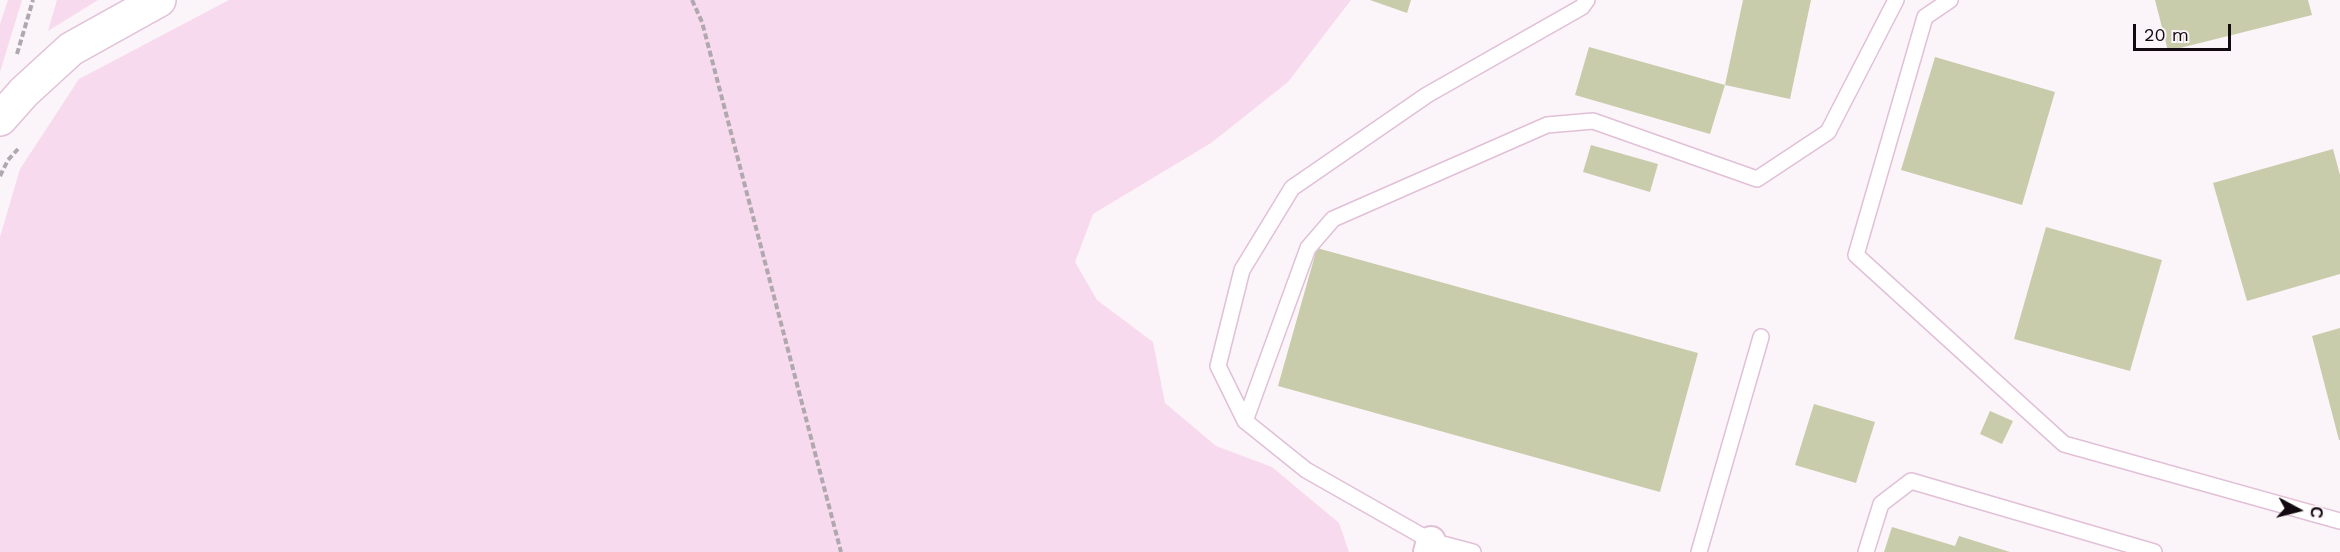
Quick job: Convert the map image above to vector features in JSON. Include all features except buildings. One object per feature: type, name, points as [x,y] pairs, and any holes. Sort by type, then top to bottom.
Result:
[{"type":"main road","points":[[0,119],[24,92],[72,49],[159,0]]},
{"type":"lane","points":[[1473,552],[1429,547],[1306,470],[1245,421],[1218,366],[1242,270],[1292,188],[1427,95],[1582,7],[1587,0]]},
{"type":"lane","points":[[1245,421],[1308,248],[1333,219],[1547,125],[1593,121],[1757,179],[1828,132],[1896,0]]},
{"type":"lane","points":[[1950,0],[1925,16],[1856,255],[2064,444],[2340,521]]},
{"type":"lane","points":[[1699,552],[1761,338]]},
{"type":"lane","points":[[1866,552],[1881,504],[1911,481],[2154,552]]},
{"type":"path","points":[[692,0],[705,33],[841,552]]},
{"type":"shaded area","points":[[8,0],[22,0],[0,72],[0,24]]},
{"type":"shaded area","points":[[57,0],[98,0],[48,31]]},
{"type":"shaded area","points":[[229,0],[1351,0],[1288,82],[1211,143],[1093,214],[1075,262],[1097,300],[1153,342],[1165,403],[1216,446],[1272,467],[1339,523],[1349,552],[0,552],[0,237],[20,169],[79,79]]}]
